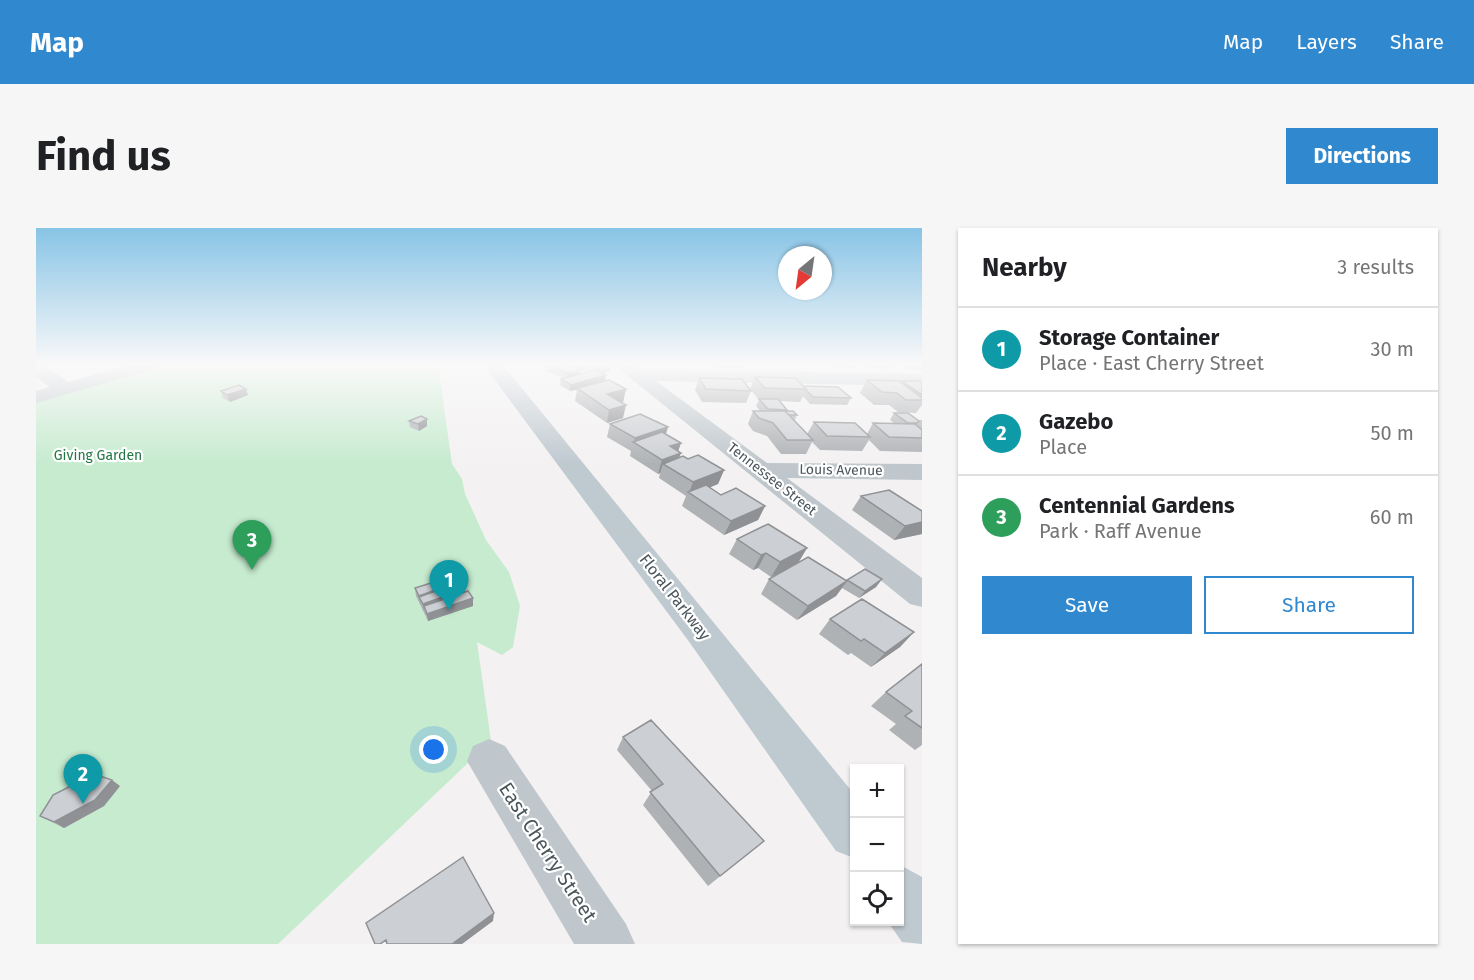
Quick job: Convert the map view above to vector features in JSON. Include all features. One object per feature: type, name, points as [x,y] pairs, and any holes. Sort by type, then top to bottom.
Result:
[{"type":"street","name":"Floral Parkway","points":[[518,397],[703,633],[850,826]]},
{"type":"street","name":"Tennessee Street","points":[[665,397],[922,595]]},
{"type":"street","name":"Louis Avenue","points":[[760,470],[922,472]]},
{"type":"street","name":"East Cherry Street","points":[[489,760],[606,944]]},
{"type":"street","points":[[904,897],[922,922]]},
{"type":"green space","name":"Giving Garden","points":[[45,397],[443,397],[452,464],[462,479],[465,494],[486,540],[509,572],[520,606],[513,647],[502,655],[477,642],[491,741],[278,944],[36,944],[36,400]]},
{"type":"building","points":[[591,397],[613,397],[626,405],[609,410]]},
{"type":"building","points":[[903,397],[922,398],[922,400],[906,400]]},
{"type":"building","points":[[759,399],[778,399],[787,410],[768,409]]},
{"type":"building","points":[[753,411],[785,411],[813,440],[787,440],[773,423],[759,418]]},
{"type":"building","points":[[785,411],[793,411],[797,415],[789,415]]},
{"type":"building","points":[[894,413],[908,413],[919,421],[908,423]]},
{"type":"building","points":[[640,414],[668,427],[635,438],[610,424]]},
{"type":"building","points":[[421,416],[427,419],[418,424],[409,421]]},
{"type":"building","points":[[814,422],[855,423],[870,437],[827,436]]},
{"type":"building","points":[[873,423],[915,424],[922,430],[922,438],[889,437]]},
{"type":"building","points":[[662,432],[681,443],[670,446],[681,453],[662,460],[633,442]]},
{"type":"building","points":[[698,455],[724,470],[693,482],[663,464],[683,456],[688,459]]},
{"type":"building","points":[[706,485],[721,495],[736,488],[765,506],[731,521],[688,492]]},
{"type":"building","points":[[889,490],[922,511],[922,522],[905,526],[861,496]]},
{"type":"building","points":[[768,524],[807,548],[780,562],[766,553],[761,555],[737,539]]},
{"type":"building","points":[[808,557],[847,581],[808,606],[769,579]]},
{"type":"building","points":[[865,569],[882,579],[865,591],[847,580]]},
{"type":"building","points":[[457,575],[460,581],[419,596],[415,588]]},
{"type":"building","points":[[461,582],[465,589],[423,604],[419,597]]},
{"type":"building","points":[[468,591],[473,598],[427,614],[424,606]]},
{"type":"building","points":[[862,599],[914,632],[885,653],[864,639],[861,641],[830,619]]},
{"type":"building","points":[[922,664],[922,728],[905,716],[912,711],[886,692]]},
{"type":"building","points":[[651,720],[764,841],[720,876],[650,792],[663,784],[623,737]]},
{"type":"building","points":[[94,774],[112,780],[95,800],[54,822],[40,816],[53,795]]},
{"type":"building","points":[[463,857],[494,913],[452,944],[387,944],[386,940],[375,944],[366,923]]},
{"type":"place","name":"Centennial Gardens","points":[[252,570]]},
{"type":"place","name":"Storage Container","points":[[449,610]]},
{"type":"place","name":"Gazebo","points":[[83,804]]}]
